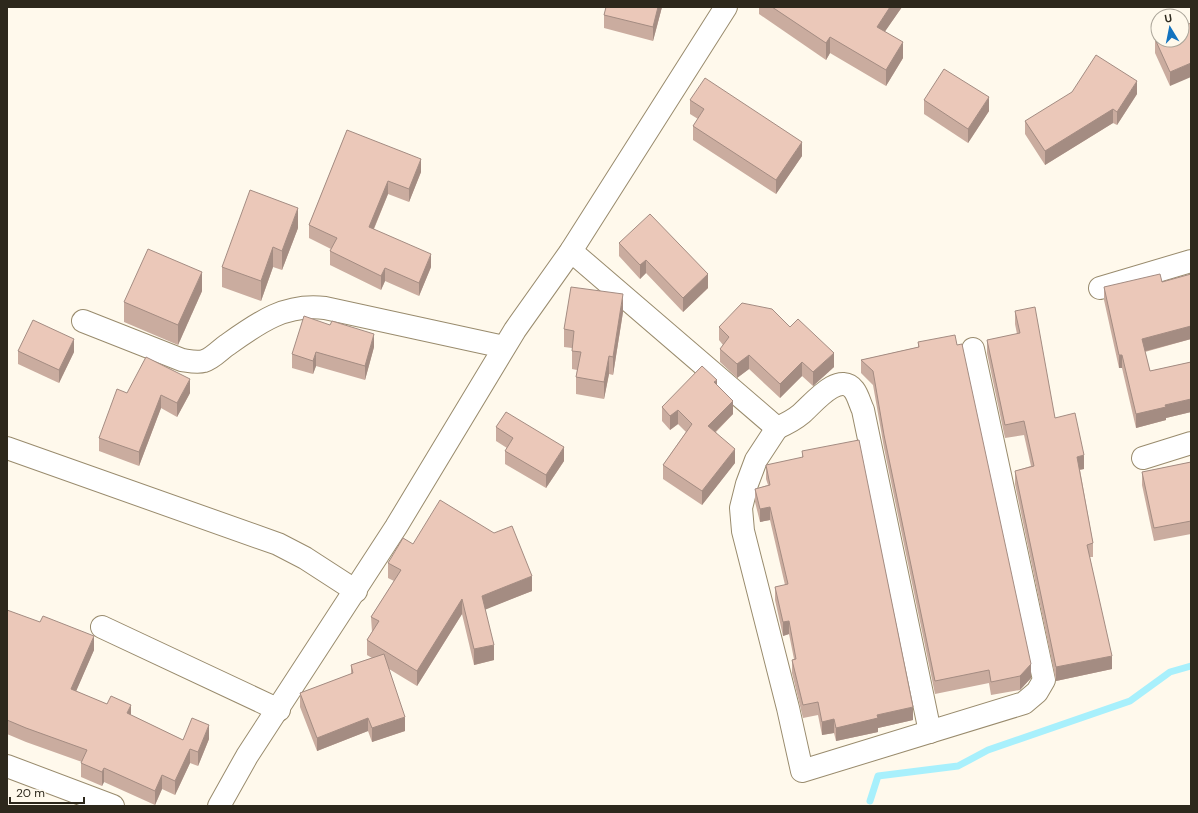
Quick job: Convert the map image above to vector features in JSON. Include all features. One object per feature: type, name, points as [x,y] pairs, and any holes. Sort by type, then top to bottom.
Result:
[{"type":"street","points":[[219,806],[247,756],[279,710],[396,527],[504,347],[571,251],[726,7]]},
{"type":"street","points":[[571,251],[777,428]]},
{"type":"street","points":[[1100,288],[1191,261]]},
{"type":"street","points":[[83,321],[182,360],[197,362],[210,358],[244,333],[266,320],[290,309],[309,306],[340,311],[504,347]]},
{"type":"street","points":[[930,732],[863,410],[854,390],[848,384],[838,384],[831,387],[800,415],[789,423],[777,428],[756,460],[747,484],[741,508],[743,531],[802,771],[930,732],[1024,703],[1037,692],[1044,680],[974,349]]},
{"type":"street","points":[[1143,458],[1191,443]]},
{"type":"street","points":[[7,448],[278,544],[305,558],[356,591]]},
{"type":"street","points":[[102,627],[279,710]]},
{"type":"street","points":[[7,766],[112,806]]},
{"type":"building","points":[[606,7],[658,7],[653,27],[604,15]]},
{"type":"building","points":[[772,7],[890,7],[877,27],[903,42],[886,70],[830,37],[826,43]]},
{"type":"building","points":[[1190,23],[1191,63],[1170,72],[1159,48],[1190,48]]},
{"type":"building","points":[[1096,55],[1137,81],[1117,112],[1113,109],[1045,151],[1025,121],[1072,92]]},
{"type":"building","points":[[944,69],[989,97],[968,129],[924,100]]},
{"type":"building","points":[[705,78],[802,142],[776,180],[693,126],[704,109],[690,100]]},
{"type":"building","points":[[347,130],[421,159],[409,189],[388,181],[369,227],[431,254],[419,283],[385,268],[381,276],[330,251],[337,238],[309,225]]},
{"type":"building","points":[[250,190],[298,208],[282,251],[273,247],[261,281],[222,267]]},
{"type":"building","points":[[650,214],[708,274],[683,298],[646,260],[640,265],[619,243]]},
{"type":"building","points":[[148,249],[202,272],[178,325],[124,302]]},
{"type":"building","points":[[1160,274],[1162,282],[1191,274],[1191,326],[1142,339],[1150,371],[1191,362],[1191,399],[1136,414],[1122,355],[1119,355],[1104,287]]},
{"type":"building","points":[[571,287],[623,294],[613,357],[609,356],[604,382],[576,377],[581,352],[572,351],[574,331],[564,329]]},
{"type":"building","points":[[742,303],[772,309],[790,327],[798,319],[834,353],[813,372],[802,362],[780,384],[749,355],[737,364],[720,349],[729,337],[719,327]]},
{"type":"building","points":[[1035,307],[1055,418],[1075,413],[1084,455],[1077,457],[1093,543],[1087,545],[1112,656],[1056,667],[1015,471],[1034,466],[1024,421],[1005,425],[987,340],[1020,333],[1015,311]]},
{"type":"building","points":[[304,316],[330,325],[332,321],[374,334],[365,366],[316,352],[313,361],[292,354]]},
{"type":"building","points":[[33,320],[74,339],[59,370],[18,351]]},
{"type":"building","points":[[955,335],[957,345],[962,344],[1031,664],[1020,676],[991,682],[989,670],[935,681],[884,435],[873,371],[861,360],[919,347],[918,342]]},
{"type":"building","points":[[146,357],[190,379],[177,403],[161,395],[139,452],[99,438],[117,389],[127,393]]},
{"type":"building","points":[[702,366],[717,380],[714,382],[733,401],[708,426],[735,449],[702,491],[663,465],[692,424],[678,410],[670,416],[662,407]]},
{"type":"building","points":[[506,412],[564,447],[546,475],[505,451],[513,438],[496,427]]},
{"type":"building","points":[[859,440],[913,707],[877,715],[878,718],[836,728],[834,719],[822,722],[818,702],[803,705],[792,660],[796,659],[789,621],[783,622],[775,587],[788,584],[770,507],[760,509],[755,489],[770,485],[766,465],[803,457],[802,451]]},
{"type":"building","points":[[1191,462],[1191,521],[1154,528],[1142,472]]},
{"type":"building","points":[[440,500],[494,533],[512,526],[532,576],[482,596],[494,645],[474,649],[462,599],[417,671],[367,640],[379,621],[371,617],[401,570],[388,563],[403,538],[413,544]]},
{"type":"building","points":[[7,610],[40,622],[43,616],[94,636],[71,689],[107,704],[111,696],[131,705],[127,713],[183,740],[192,718],[209,725],[198,752],[190,749],[175,781],[162,775],[155,791],[104,768],[102,772],[81,763],[87,750],[7,720]]},
{"type":"building","points":[[384,654],[405,717],[372,728],[368,718],[317,738],[300,693],[353,673],[351,665]]},
{"type":"waterway","points":[[870,801],[878,776],[958,766],[988,750],[1130,701],[1170,672],[1191,666]]}]
